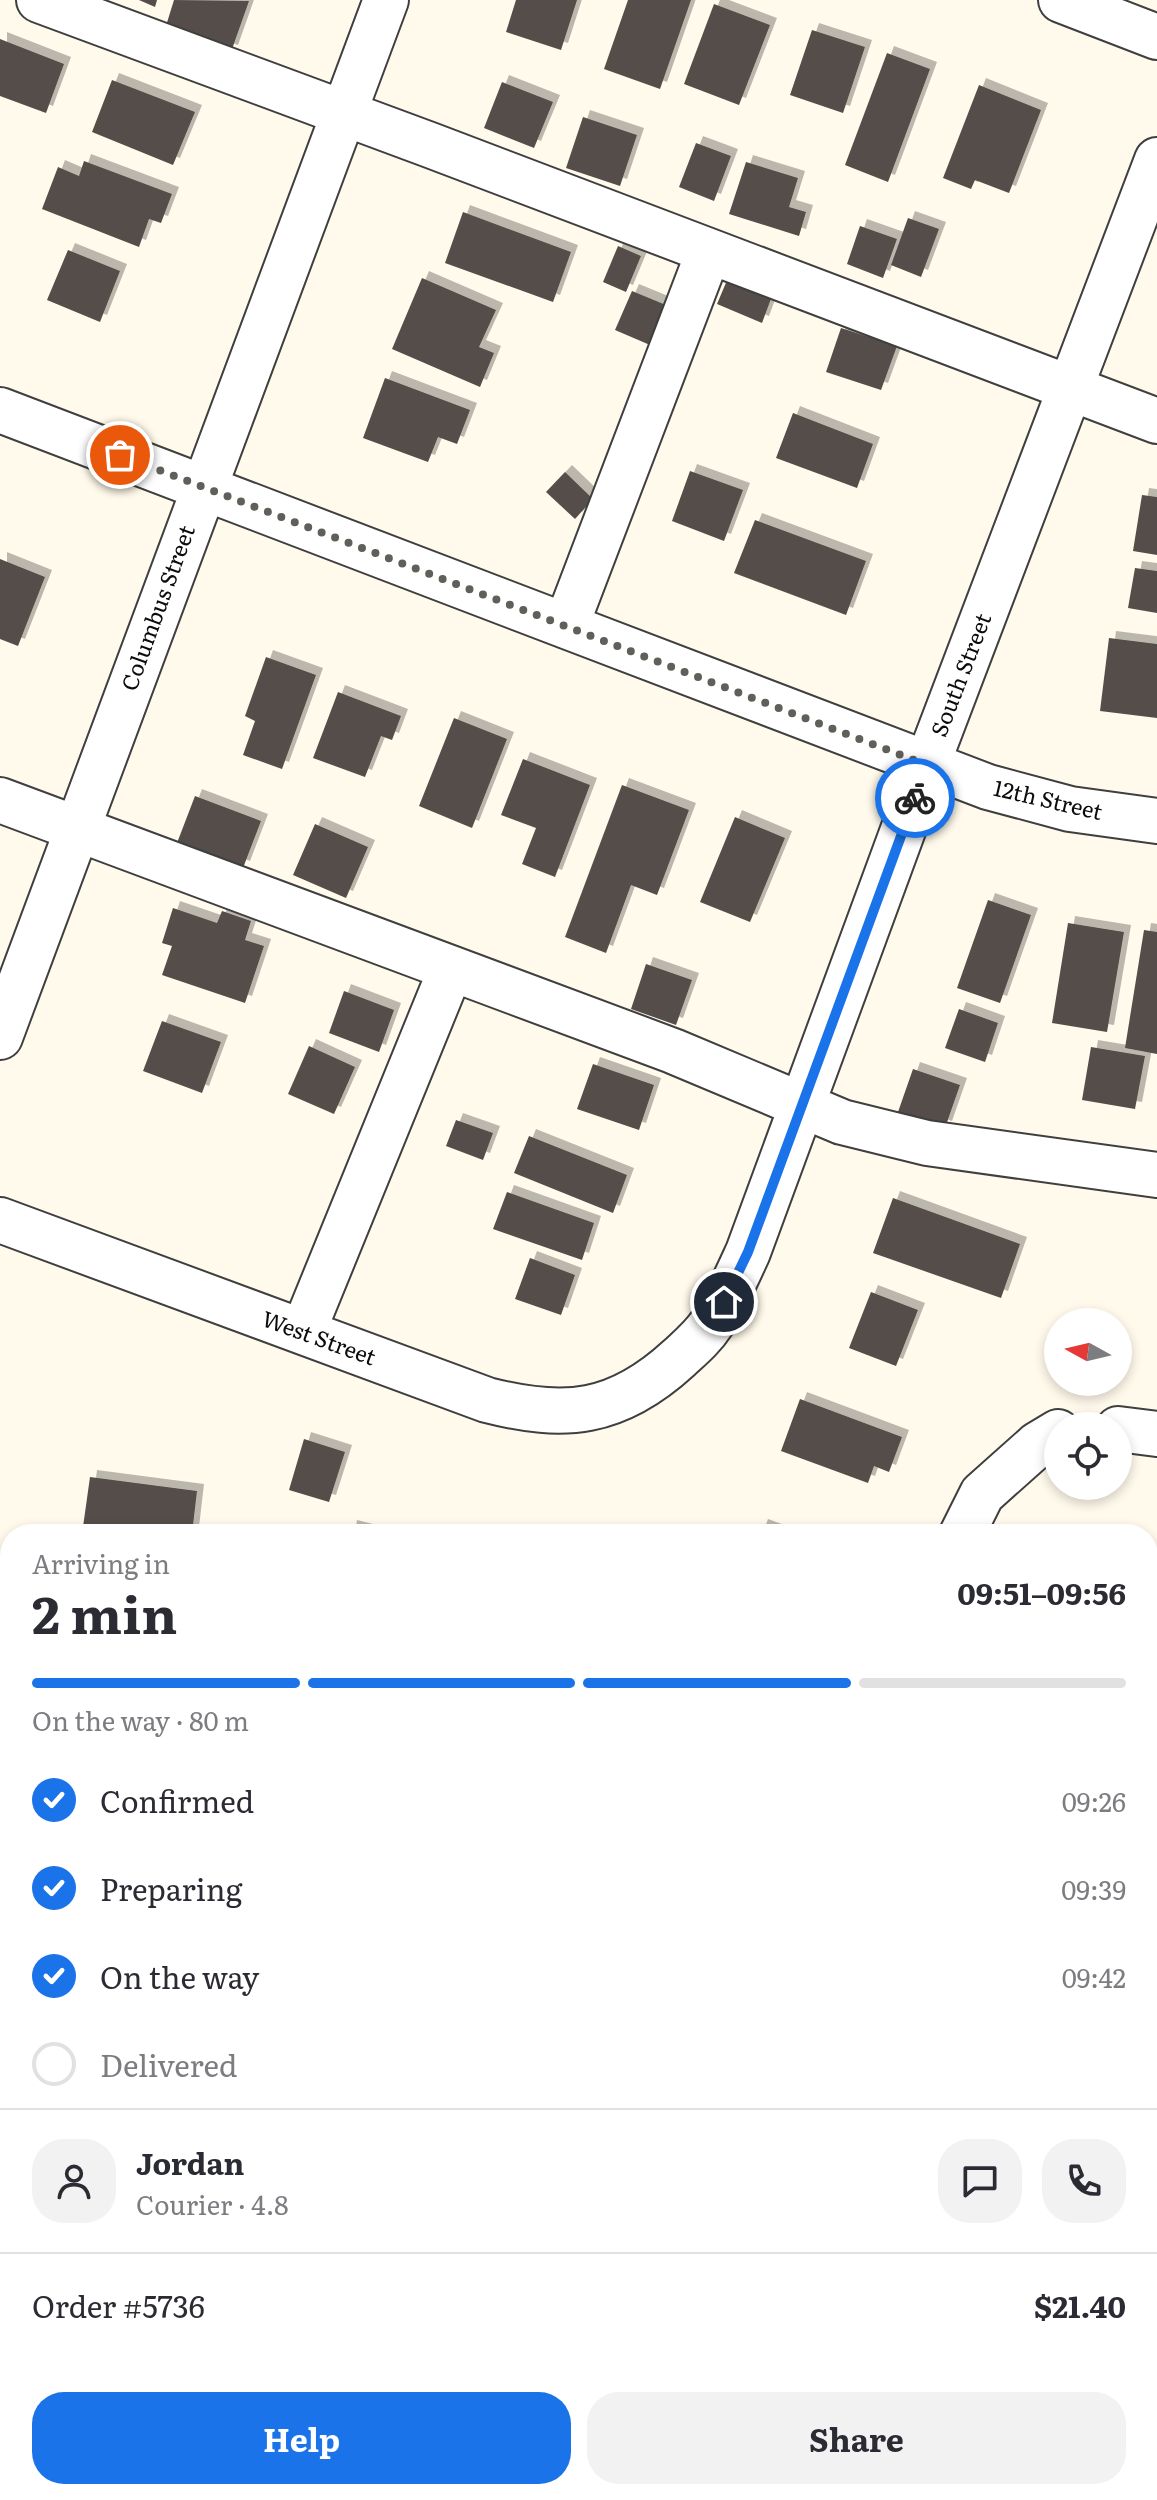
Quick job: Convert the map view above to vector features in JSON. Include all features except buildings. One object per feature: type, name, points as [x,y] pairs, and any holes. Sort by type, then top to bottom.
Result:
[{"type":"street","points":[[39,0],[344,112],[1157,421]]},
{"type":"street","name":"Columbus Street","points":[[0,1037],[386,0]]},
{"type":"street","points":[[1061,0],[1157,37]]},
{"type":"street","name":"South Street","points":[[642,1389],[701,1338],[712,1323],[748,1252],[927,765],[1157,160]]},
{"type":"street","points":[[566,626],[709,251]]},
{"type":"street","name":"12th Street","points":[[0,410],[927,765],[1029,799],[1070,809],[1157,821]]},
{"type":"street","points":[[0,800],[673,1051],[842,1122],[927,1143],[1157,1175]]},
{"type":"street","points":[[303,1332],[451,969]]},
{"type":"street","name":"West Street","points":[[0,1220],[487,1400],[537,1411],[584,1409],[642,1389]]},
{"type":"street","points":[[1132,1431],[1157,1434]]},
{"type":"street","points":[[967,1524],[982,1494],[1044,1440]]},
{"type":"way so far","points":[[120,455],[927,765],[915,798]]},
{"type":"route","points":[[724,1302],[748,1252],[915,798]]}]
